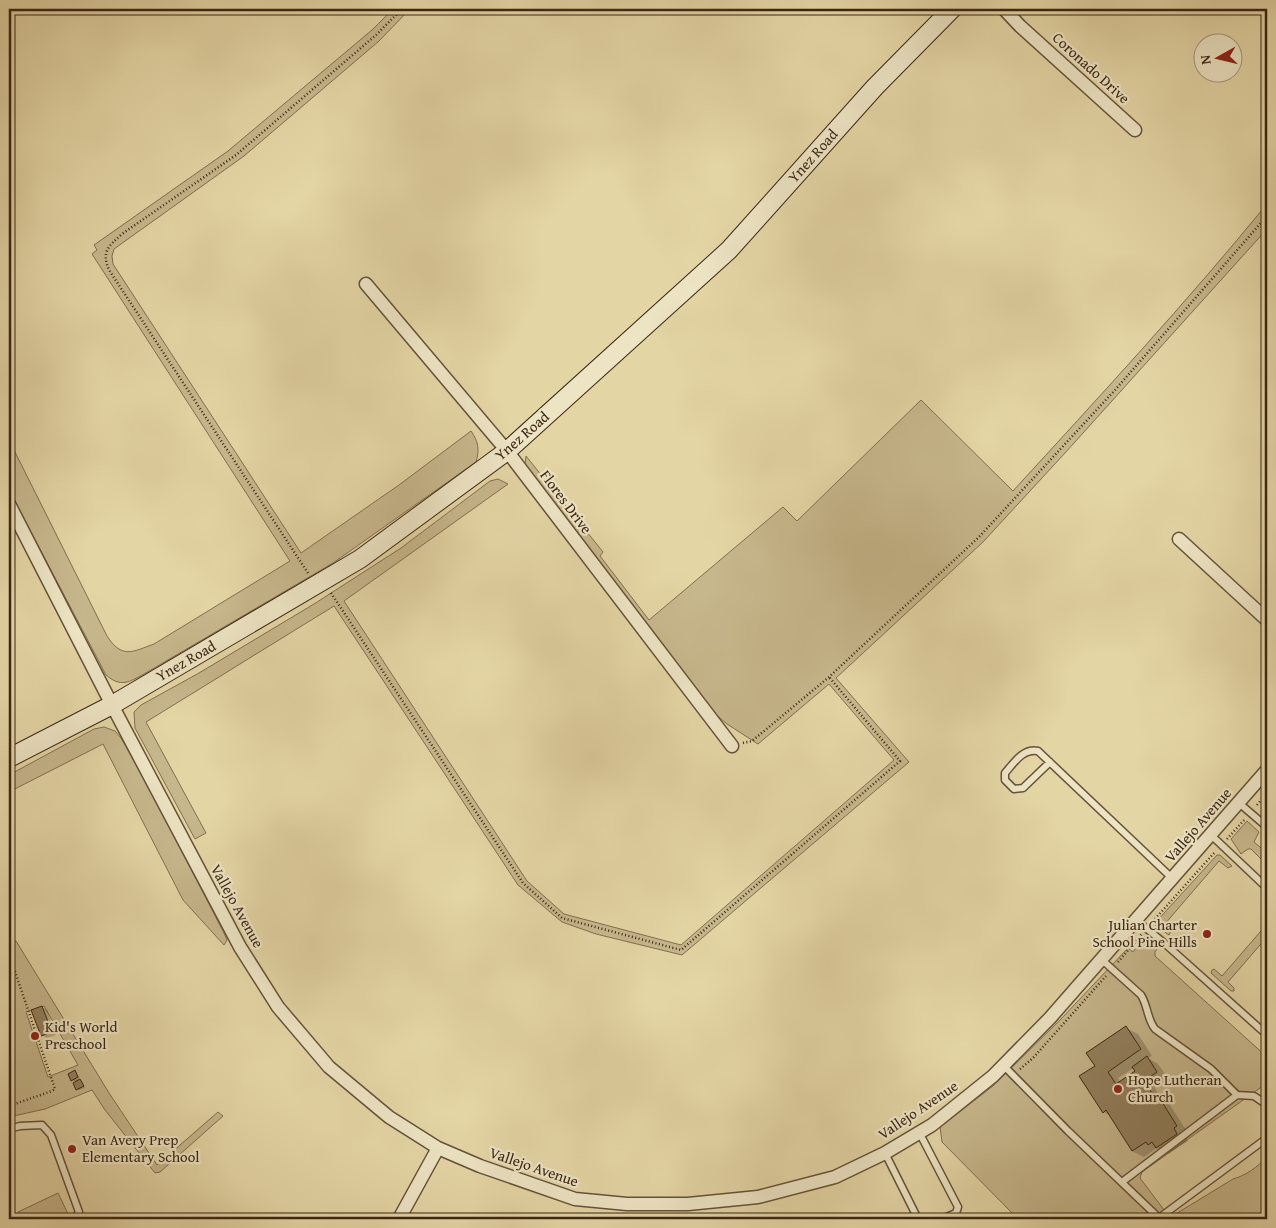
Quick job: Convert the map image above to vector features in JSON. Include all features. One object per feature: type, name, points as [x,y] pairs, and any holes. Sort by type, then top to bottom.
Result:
[{"type":"main road","name":"Ynez Road","points":[[9,758],[112,705],[360,559],[507,451],[728,250],[875,87],[952,9]]},
{"type":"street","name":"Coronado Drive","points":[[1004,9],[1020,26],[1135,130]]},
{"type":"street","name":"Flores Drive","points":[[366,284],[507,451],[732,746]]},
{"type":"street","name":"Vallejo Avenue","points":[[9,504],[112,705],[240,947],[278,1008],[329,1067],[389,1117],[438,1148],[480,1166],[575,1199],[627,1204],[688,1204],[758,1197],[835,1177],[885,1153],[932,1125],[1004,1066],[1050,1018],[1267,770]]},
{"type":"street","points":[[1179,539],[1267,620]]},
{"type":"street","points":[[399,1219],[438,1148]]},
{"type":"lane","points":[[1050,762],[1023,788],[1014,789],[1005,780],[1005,773],[1024,752],[1038,751],[1043,754],[1173,879]]},
{"type":"lane","points":[[1239,803],[1267,828]]},
{"type":"lane","points":[[1211,834],[1267,888]]},
{"type":"lane","points":[[1136,920],[1267,1035]]},
{"type":"lane","points":[[1102,959],[1141,995],[1145,1002],[1149,1022],[1155,1029],[1210,1069],[1237,1094],[1254,1096],[1267,1105]]},
{"type":"lane","points":[[1004,1066],[1159,1218],[1267,1138]]},
{"type":"lane","points":[[1122,1182],[1237,1094]]},
{"type":"lane","points":[[9,1129],[20,1126],[42,1126],[51,1135],[79,1212],[74,1219]]},
{"type":"lane","points":[[919,1132],[958,1207],[956,1213],[942,1219]]},
{"type":"lane","points":[[885,1153],[918,1219]]},
{"type":"path","points":[[402,9],[376,35],[236,154],[122,234],[106,251],[105,261],[109,270],[310,577],[320,582],[332,593],[523,883],[562,918],[682,950],[900,761],[829,676]]},
{"type":"path","points":[[732,746],[752,740],[829,676],[979,537],[1114,390],[1267,216]]},
{"type":"path","points":[[9,959],[55,1088],[52,1092],[9,1106]]},
{"type":"shaded area","points":[[393,9],[410,9],[379,41],[244,156],[114,249],[112,256],[113,264],[301,553],[399,485],[471,431],[478,445],[476,462],[333,563],[144,674],[121,683],[111,679],[106,675],[9,490],[9,440],[107,636],[112,643],[123,651],[133,651],[154,644],[290,561],[92,254],[97,250],[94,245],[228,151],[372,30]]},
{"type":"shaded area","points":[[1267,204],[1267,229],[1065,453],[983,542],[836,678],[909,762],[682,955],[596,934],[562,922],[518,885],[334,606],[146,722],[206,833],[195,839],[135,728],[134,712],[141,705],[199,673],[314,604],[401,548],[490,481],[498,479],[508,484],[344,601],[527,881],[564,914],[681,945],[894,760],[829,684],[758,744],[727,724],[712,711],[528,473],[525,464],[526,456],[603,552],[600,556],[649,620],[783,507],[797,521],[921,400],[1013,491],[1174,314]]},
{"type":"shaded area","points":[[104,727],[115,731],[121,738],[147,784],[224,933],[227,940],[224,945],[183,900],[103,744],[9,792],[9,775],[94,729]]},
{"type":"shaded area","points":[[1247,821],[1259,832],[1254,842],[1267,853],[1267,865],[1251,849],[1241,854],[1231,839]]},
{"type":"shaded area","points":[[1217,855],[1220,855],[1232,866],[1228,868],[1219,861],[1164,925],[1171,931],[1169,935],[1155,925],[1156,922]]},
{"type":"shaded area","points":[[1267,924],[1267,937],[1228,982],[1234,988],[1234,991],[1231,991],[1211,973],[1212,970],[1214,969],[1222,976]]},
{"type":"shaded area","points":[[1148,936],[1158,944],[1155,956],[1267,1057],[1267,1083],[1142,1172],[1140,1178],[1167,1214],[1174,1215],[1233,1179],[1247,1173],[1267,1157],[1267,1219],[1018,1219],[942,1142],[940,1127],[993,1086],[1060,1020],[1128,948],[1133,952],[1144,937]]},
{"type":"shaded area","name":"Kid's World Preschool","points":[[16,941],[109,1093],[157,1165],[218,1112],[223,1116],[160,1172],[155,1173],[105,1110],[92,1090],[45,1109],[9,1117],[9,944]],"holes":[[[44,1006],[78,1065],[48,1077],[26,1012]]]},
{"type":"shaded area","points":[[58,1193],[70,1218],[22,1219],[18,1212]]},
{"type":"building","points":[[42,1006],[52,1032],[41,1036],[31,1010]]},
{"type":"building","name":"Hope Lutheran Church","points":[[1126,1026],[1141,1049],[1108,1072],[1116,1084],[1135,1071],[1132,1067],[1147,1056],[1157,1072],[1144,1081],[1154,1096],[1157,1094],[1177,1126],[1174,1128],[1177,1134],[1156,1148],[1152,1142],[1148,1145],[1146,1142],[1132,1151],[1106,1110],[1103,1113],[1079,1076],[1095,1066],[1086,1053]]},
{"type":"building","points":[[75,1070],[78,1077],[71,1081],[68,1074]]},
{"type":"building","points":[[80,1079],[84,1086],[76,1090],[73,1083]]},
{"type":"place","name":"Julian Charter School Pine Hills","points":[[1207,934]]},
{"type":"place","name":"Kid's World Preschool","points":[[35,1036]]},
{"type":"place","name":"Hope Lutheran Church","points":[[1118,1089]]},
{"type":"place","name":"Van Avery Prep Elementary School","points":[[72,1149]]}]
